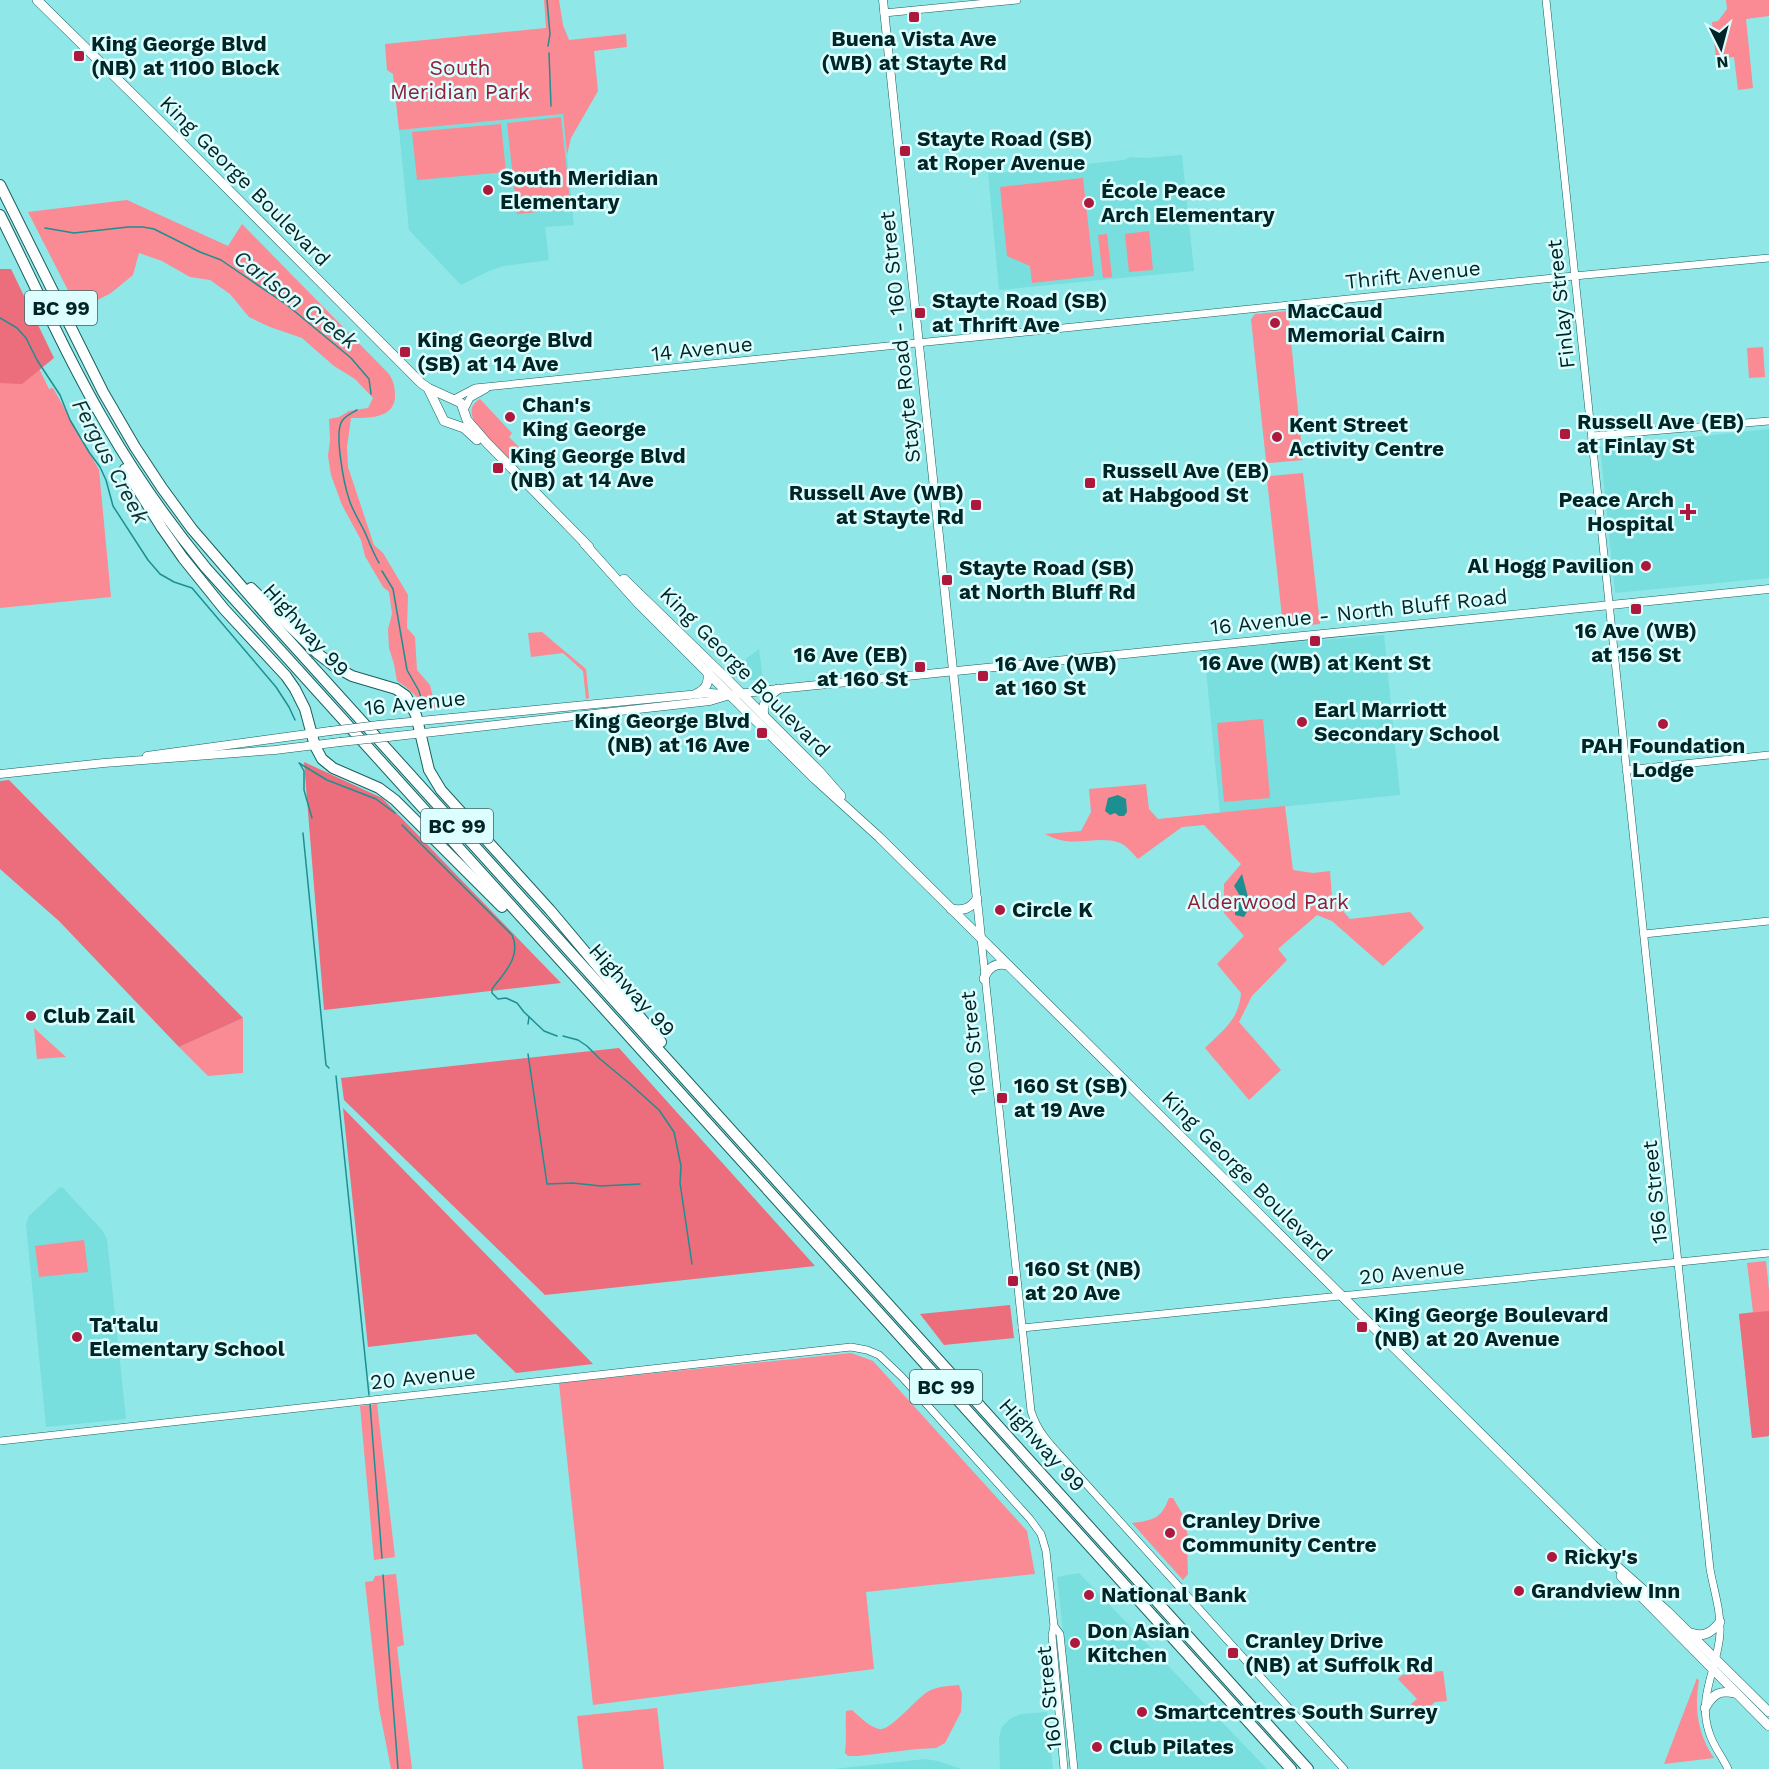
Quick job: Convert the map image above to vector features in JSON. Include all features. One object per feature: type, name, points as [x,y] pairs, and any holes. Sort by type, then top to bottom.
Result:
[{"type":"highway","points":[[0,174],[27,240]]},
{"type":"highway","name":"Highway 99","points":[[0,185],[110,405],[171,501],[204,543],[252,599],[1308,1769]]},
{"type":"highway","name":"Highway 99","points":[[0,215],[99,412],[128,461],[165,516],[193,552],[1291,1769]]},
{"type":"highway","points":[[69,354],[101,426],[144,500],[172,542],[210,591],[291,682],[302,702],[315,746],[322,759],[333,768],[379,788],[395,800],[600,1005]]},
{"type":"highway","points":[[171,501],[234,570],[317,653],[352,676],[390,687],[402,693],[410,702],[418,720],[427,764],[441,790],[581,946],[747,1147]]},
{"type":"main road","name":"King George Boulevard","points":[[37,0],[428,388],[440,410]]},
{"type":"main road","name":"Stayte Road - 160 Street","points":[[883,0],[952,671]]},
{"type":"main road","name":"King George Boulevard","points":[[428,388],[452,399]]},
{"type":"main road","points":[[452,399],[461,403],[464,412],[460,421],[448,423],[441,417],[440,410],[443,402],[452,399]]},
{"type":"main road","name":"King George Boulevard","points":[[464,412],[470,424],[510,469]]},
{"type":"main road","name":"King George Boulevard","points":[[452,423],[464,428],[510,469],[584,543],[656,609],[820,772],[875,833]]},
{"type":"main road","name":"King George Boulevard","points":[[584,543],[637,602],[730,695],[875,833],[1593,1545],[1689,1632],[1769,1712]]},
{"type":"main road","name":"16 Avenue - North Bluff Road","points":[[952,671],[1769,589]]},
{"type":"main road","name":"16 Avenue","points":[[0,774],[315,746],[526,720],[710,701],[741,693],[952,671]]},
{"type":"main road","name":"160 Street","points":[[952,671],[981,938]]},
{"type":"main road","points":[[696,694],[708,684],[708,672]]},
{"type":"main road","points":[[764,716],[762,708],[764,704],[768,697],[778,689]]},
{"type":"main road","name":"16 Avenue","points":[[104,763],[418,720],[550,710],[696,694],[730,695]]},
{"type":"main road","points":[[629,710],[639,700]]},
{"type":"main road","points":[[526,720],[550,710]]},
{"type":"main road","points":[[951,909],[968,909],[977,899]]},
{"type":"main road","points":[[984,979],[986,973],[994,966],[1007,965]]},
{"type":"main road","name":"King George Boulevard","points":[[1593,1545],[1624,1580],[1769,1726]]},
{"type":"main road","points":[[1689,1632],[1699,1635],[1707,1634],[1714,1630],[1720,1622]]},
{"type":"main road","points":[[1705,1708],[1710,1698],[1720,1692],[1736,1693]]},
{"type":"street","points":[[884,13],[1017,0]]},
{"type":"street","name":"Finlay Street","points":[[1546,0],[1608,604]]},
{"type":"street","name":"Thrift Avenue","points":[[918,342],[1769,258]]},
{"type":"street","name":"14 Avenue","points":[[452,399],[475,388],[918,342]]},
{"type":"street","points":[[464,412],[470,398],[489,388]]},
{"type":"street","points":[[1592,436],[1769,421]]},
{"type":"street","name":"156 Street","points":[[1608,604],[1710,1569],[1720,1612],[1720,1635],[1705,1708],[1708,1731],[1728,1769]]},
{"type":"street","points":[[1626,770],[1769,756]]},
{"type":"street","points":[[1644,934],[1769,921]]},
{"type":"street","name":"160 Street","points":[[981,938],[1022,1328],[1032,1411],[1040,1432],[1344,1769]]},
{"type":"street","name":"20 Avenue","points":[[1022,1328],[1769,1252]]},
{"type":"street","name":"20 Avenue","points":[[0,1441],[851,1347],[879,1355],[902,1377],[1041,1534]]},
{"type":"street","name":"160 Street","points":[[1041,1534],[1046,1551],[1054,1626],[1052,1635],[1065,1769]]},
{"type":"street","name":"160 Street","points":[[1054,1626],[1060,1634],[1074,1769]]},
{"type":"shaded area","name":"South Meridian Elementary","points":[[563,114],[574,225],[545,227],[549,260],[504,266],[461,285],[409,230],[399,130]]},
{"type":"shaded area","name":"École Peace Arch Elementary","points":[[1182,155],[1194,271],[999,290],[988,172],[999,173],[1124,160],[1131,157]]},
{"type":"shaded area","points":[[0,269],[11,269],[54,358],[22,384],[0,383]]},
{"type":"shaded area","name":"Peace Arch Hospital","points":[[1769,429],[1769,578],[1615,593],[1600,447]]},
{"type":"shaded area","name":"Earl Marriott Secondary School","points":[[1384,635],[1400,795],[1220,813],[1204,650]]},
{"type":"shaded area","points":[[759,649],[763,680],[746,680],[746,659]]},
{"type":"shaded area","points":[[304,762],[382,798],[561,983],[324,1010]]},
{"type":"shaded area","points":[[9,780],[243,1018],[179,1047],[59,921],[0,869],[0,781]]},
{"type":"shaded area","points":[[1118,795],[1126,799],[1127,812],[1124,816],[1115,813],[1110,815],[1105,811],[1108,798]]},
{"type":"shaded area","points":[[1242,874],[1248,897],[1253,901],[1244,917],[1235,915],[1235,903],[1239,902],[1240,896],[1234,886]]},
{"type":"shaded area","points":[[619,1048],[815,1266],[545,1295],[344,1100],[341,1078]]},
{"type":"shaded area","points":[[343,1108],[593,1364],[516,1373],[476,1334],[368,1347]]},
{"type":"shaded area","name":"Ta'talu Elementary School","points":[[62,1187],[102,1230],[107,1239],[126,1419],[46,1427],[26,1224],[29,1216]]},
{"type":"shaded area","points":[[1010,1305],[1014,1338],[944,1345],[920,1314]]},
{"type":"shaded area","points":[[1769,1311],[1769,1436],[1752,1438],[1739,1314]]},
{"type":"shaded area","name":"Smartcentres South Surrey","points":[[1079,1573],[1267,1769],[1078,1769],[1057,1577]]},
{"type":"shaded area","points":[[1047,1712],[1053,1769],[1000,1769],[999,1737],[1002,1727],[1010,1719],[1021,1714]]},
{"type":"shaded area","points":[[925,1759],[961,1769],[834,1769]]},
{"type":"green space","name":"South Meridian Park","points":[[544,0],[559,0],[563,25],[569,40],[626,34],[627,47],[594,51],[598,91],[571,138],[567,155],[563,114],[399,130],[393,74],[387,70],[385,44],[546,28]]},
{"type":"green space","points":[[1726,0],[1769,0],[1769,16],[1746,19],[1753,88],[1738,90],[1734,57],[1716,59],[1712,22],[1718,21],[1727,9]]},
{"type":"green space","points":[[561,117],[571,209],[517,214],[507,123]]},
{"type":"green space","points":[[501,124],[506,172],[417,180],[412,132]]},
{"type":"green space","points":[[1083,178],[1094,276],[1032,283],[1030,266],[1007,256],[1000,187]]},
{"type":"green space","points":[[127,200],[228,246],[242,224],[389,374],[395,393],[390,410],[379,416],[351,418],[347,447],[348,467],[374,545],[383,553],[408,595],[407,628],[415,637],[417,670],[430,685],[436,709],[397,681],[389,648],[388,629],[392,614],[389,592],[383,587],[365,556],[361,540],[342,505],[331,475],[328,456],[329,419],[339,417],[349,411],[368,408],[373,398],[355,379],[334,366],[302,338],[249,317],[230,294],[210,280],[190,277],[162,261],[139,253],[133,275],[111,293],[78,310],[28,212]]},
{"type":"green space","points":[[1149,231],[1153,270],[1129,272],[1125,234]]},
{"type":"green space","points":[[1107,234],[1112,277],[1103,278],[1098,235]]},
{"type":"green space","points":[[0,272],[15,319],[49,389],[53,388],[99,470],[111,597],[0,608]]},
{"type":"green space","points":[[1288,311],[1303,460],[1269,463],[1266,461],[1251,319],[1255,314]]},
{"type":"green space","points":[[1763,347],[1765,377],[1749,378],[1747,348]]},
{"type":"green space","points":[[480,399],[512,433],[509,437],[522,450],[526,447],[518,458],[510,461],[488,440],[474,422],[473,405]]},
{"type":"green space","points":[[1303,473],[1320,624],[1286,627],[1283,626],[1267,479],[1270,476]]},
{"type":"green space","points":[[542,632],[586,669],[589,698],[586,699],[583,671],[563,653],[531,657],[528,633]]},
{"type":"green space","points":[[1263,719],[1270,798],[1224,802],[1217,723]]},
{"type":"green space","name":"Alderwood Park","points":[[1146,784],[1149,809],[1158,819],[1285,806],[1293,870],[1313,873],[1330,871],[1332,898],[1350,919],[1410,912],[1424,928],[1383,966],[1332,921],[1317,915],[1278,949],[1287,960],[1252,996],[1239,1022],[1281,1070],[1249,1100],[1205,1048],[1229,1024],[1240,1002],[1241,993],[1217,964],[1244,936],[1224,913],[1224,884],[1241,864],[1204,825],[1182,827],[1138,859],[1120,843],[1102,840],[1065,841],[1045,834],[1081,831],[1091,812],[1089,789]]},
{"type":"green space","points":[[243,1018],[243,1073],[208,1076],[179,1047]]},
{"type":"green space","points":[[34,1028],[66,1057],[37,1059]]},
{"type":"green space","points":[[84,1240],[88,1272],[39,1277],[35,1246]]},
{"type":"green space","points":[[1766,1261],[1769,1290],[1769,1436],[1752,1438],[1739,1314],[1753,1312],[1747,1263]]},
{"type":"green space","points":[[851,1353],[873,1361],[1027,1531],[1035,1574],[866,1592],[874,1669],[593,1705],[559,1383]]},
{"type":"green space","points":[[377,1404],[395,1557],[374,1560],[360,1406]]},
{"type":"green space","points":[[1169,1498],[1173,1498],[1183,1515],[1189,1541],[1211,1539],[1211,1544],[1187,1546],[1188,1574],[1183,1580],[1132,1523],[1156,1517],[1163,1510]]},
{"type":"green space","points":[[396,1574],[404,1645],[397,1647],[412,1769],[391,1769],[379,1708],[365,1582],[373,1581],[375,1576]]},
{"type":"green space","points":[[1443,1671],[1447,1701],[1435,1702],[1421,1714],[1411,1704],[1417,1699],[1398,1679],[1402,1675]]},
{"type":"green space","points":[[1697,1678],[1699,1681],[1697,1711],[1699,1721],[1704,1740],[1714,1758],[1664,1764]]},
{"type":"green space","points":[[959,1685],[962,1694],[961,1712],[945,1743],[936,1748],[858,1756],[848,1756],[845,1753],[846,1711],[852,1710],[872,1726],[879,1729],[884,1728],[931,1690]]},
{"type":"green space","points":[[657,1708],[664,1769],[583,1769],[577,1716]]},
{"type":"waterway","points":[[547,0],[550,34],[548,46]]},
{"type":"waterway","points":[[549,53],[551,106]]},
{"type":"waterway","name":"Carlson Creek","points":[[45,228],[74,233],[143,227],[154,229],[221,260],[287,305],[351,358],[369,379],[371,394]]},
{"type":"waterway","name":"Fergus Creek","points":[[0,318],[17,328],[26,338],[37,360],[60,395],[70,420],[100,467],[113,506],[148,560],[160,574],[192,588],[276,687],[295,720]]},
{"type":"waterway","name":"Carlson Creek","points":[[357,410],[345,418],[340,427],[341,459],[351,504],[379,563]]},
{"type":"waterway","name":"Carlson Creek","points":[[382,571],[393,589],[407,670],[419,691],[422,702]]},
{"type":"waterway","points":[[299,763],[327,780],[376,799],[395,813]]},
{"type":"waterway","points":[[300,764],[304,771],[304,790],[312,818]]},
{"type":"waterway","name":"Carlson Creek","points":[[402,825],[512,935],[515,943],[513,957],[492,989],[492,993],[498,999],[506,998],[517,1003],[544,1031],[557,1036]]},
{"type":"waterway","points":[[303,833],[326,1065],[329,1068]]},
{"type":"waterway","points":[[528,1024],[529,1017]]},
{"type":"waterway","points":[[563,1036],[578,1040],[587,1046],[659,1110],[674,1132],[681,1166],[680,1183],[692,1264]]},
{"type":"waterway","points":[[528,1054],[547,1184],[573,1183],[601,1186],[640,1184]]},
{"type":"waterway","points":[[336,1076],[369,1395]]},
{"type":"waterway","points":[[370,1404],[382,1558]]},
{"type":"waterway","points":[[383,1575],[398,1769]]},
{"type":"place","name":"Buena Vista Ave (WB) at Stayte Rd","points":[[914,17]]},
{"type":"place","name":"King George Blvd (NB) at 1100 Block","points":[[79,56]]},
{"type":"place","name":"Stayte Road (SB) at Roper Avenue","points":[[905,151]]},
{"type":"place","name":"South Meridian Elementary","points":[[488,190]]},
{"type":"place","name":"École Peace Arch Elementary","points":[[1089,203]]},
{"type":"place","name":"Stayte Road (SB) at Thrift Ave","points":[[920,313]]},
{"type":"place","name":"MacCaud Memorial Cairn","points":[[1275,323]]},
{"type":"place","name":"King George Blvd (SB) at 14 Ave","points":[[405,352]]},
{"type":"place","name":"Chan's King George","points":[[510,417]]},
{"type":"place","name":"Russell Ave (EB) at Finlay St","points":[[1565,434]]},
{"type":"place","name":"Kent Street Activity Centre","points":[[1277,437]]},
{"type":"place","name":"King George Blvd (NB) at 14 Ave","points":[[498,468]]},
{"type":"place","name":"Russell Ave (EB) at Habgood St","points":[[1090,483]]},
{"type":"place","name":"Russell Ave (WB) at Stayte Rd","points":[[976,505]]},
{"type":"place","name":"Peace Arch Hospital","points":[[1688,512]]},
{"type":"place","name":"Al Hogg Pavilion","points":[[1646,566]]},
{"type":"place","name":"Stayte Road (SB) at North Bluff Rd","points":[[947,580]]},
{"type":"place","name":"16 Ave (WB) at 156 St","points":[[1636,609]]},
{"type":"place","name":"16 Ave (WB) at Kent St","points":[[1315,641]]},
{"type":"place","name":"16 Ave (EB) at 160 St","points":[[920,667]]},
{"type":"place","name":"16 Ave (WB) at 160 St","points":[[983,676]]},
{"type":"place","name":"Earl Marriott Secondary School","points":[[1302,722]]},
{"type":"place","name":"PAH Foundation Lodge","points":[[1663,724]]},
{"type":"place","name":"King George Blvd (NB) at 16 Ave","points":[[762,733]]},
{"type":"place","name":"Circle K","points":[[1000,910]]},
{"type":"place","name":"Club Zail","points":[[31,1016]]},
{"type":"place","name":"160 St (SB) at 19 Ave","points":[[1002,1098]]},
{"type":"place","name":"160 St (NB) at 20 Ave","points":[[1013,1281]]},
{"type":"place","name":"King George Boulevard (NB) at 20 Avenue","points":[[1362,1327]]},
{"type":"place","name":"Ta'talu Elementary School","points":[[77,1337]]},
{"type":"place","name":"Cranley Drive Community Centre","points":[[1170,1533]]},
{"type":"place","name":"Ricky's","points":[[1552,1557]]},
{"type":"place","name":"Grandview Inn","points":[[1519,1591]]},
{"type":"place","name":"National Bank","points":[[1089,1595]]},
{"type":"place","name":"Don Asian Kitchen","points":[[1075,1643]]},
{"type":"place","name":"Cranley Drive (NB) at Suffolk Rd","points":[[1233,1653]]},
{"type":"place","name":"Smartcentres South Surrey","points":[[1142,1712]]},
{"type":"place","name":"Club Pilates","points":[[1097,1747]]}]
